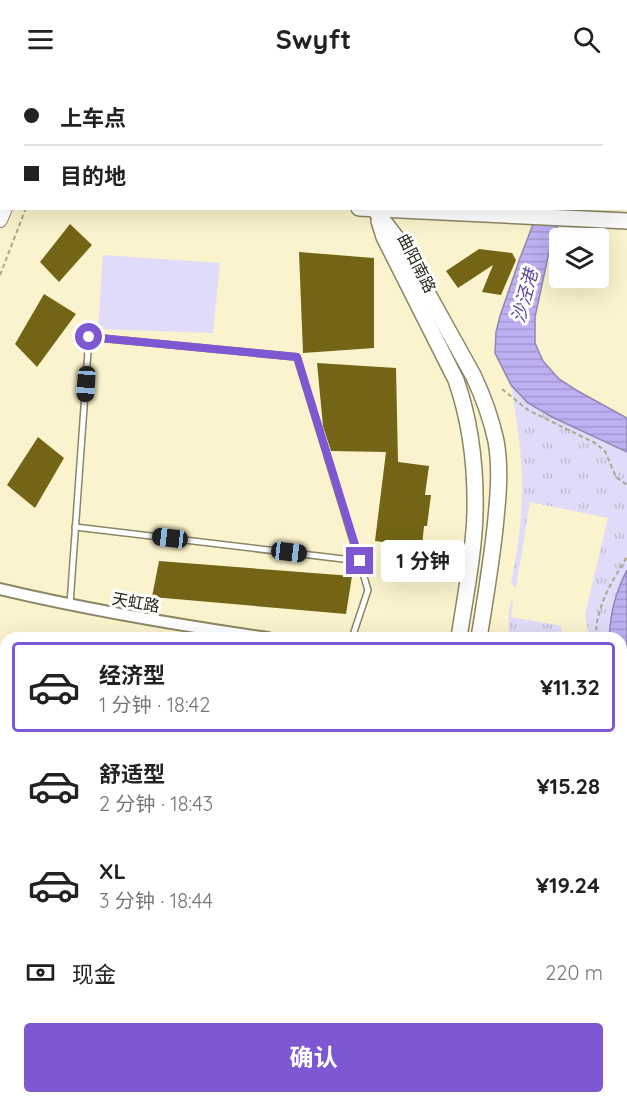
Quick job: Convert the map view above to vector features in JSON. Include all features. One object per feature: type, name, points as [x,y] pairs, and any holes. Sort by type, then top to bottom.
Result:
[{"type":"main road","name":"曲阳南路","points":[[375,210],[385,239],[456,380],[471,434],[475,474],[475,515],[460,632]]},
{"type":"main road","name":"曲阳南路","points":[[376,210],[398,240],[473,375],[483,398],[496,441],[499,474],[497,506],[480,632]]},
{"type":"main road","points":[[398,210],[627,221]]},
{"type":"street","name":"天虹路","points":[[0,589],[69,605],[227,632]]},
{"type":"lane","points":[[69,605],[89,337],[297,357],[368,590],[354,632]]},
{"type":"lane","points":[[75,527],[360,561]]},
{"type":"path","points":[[0,275],[25,210]]},
{"type":"path","points":[[502,389],[528,410],[596,443],[606,451],[616,477],[627,485]]},
{"type":"path","points":[[596,632],[597,617],[613,580],[627,557]]},
{"type":"green space","points":[[103,255],[220,263],[213,333],[98,329]]},
{"type":"green space","points":[[511,385],[528,403],[552,417],[627,452],[627,570],[614,603],[610,632],[588,632],[585,614],[608,518],[530,502],[516,588],[511,583],[522,506],[522,474]]},
{"type":"green space","points":[[513,601],[511,617],[561,626],[562,632],[509,632],[510,605]]},
{"type":"water","name":"沙泾港","points":[[539,210],[564,210],[557,228],[549,228],[549,252],[535,317],[535,343],[543,361],[559,379],[627,418],[627,452],[552,417],[528,403],[511,385],[495,353],[496,332]]},
{"type":"water","points":[[627,570],[627,632],[610,632],[614,603]]},
{"type":"building","points":[[70,224],[92,245],[59,282],[40,262]]},
{"type":"building","points":[[479,249],[512,253],[516,260],[501,295],[482,292],[493,265],[458,288],[446,271]]},
{"type":"building","points":[[299,252],[374,258],[374,348],[303,353]]},
{"type":"building","points":[[44,294],[76,314],[37,367],[15,344]]},
{"type":"building","points":[[317,363],[396,368],[398,462],[429,466],[425,495],[431,495],[422,547],[375,541],[386,452],[331,451],[323,426]]},
{"type":"building","points":[[38,437],[64,458],[35,508],[7,485]]},
{"type":"building","points":[[159,561],[352,576],[346,614],[152,597]]},
{"type":"route","points":[[89,337],[297,357],[360,561]]}]
